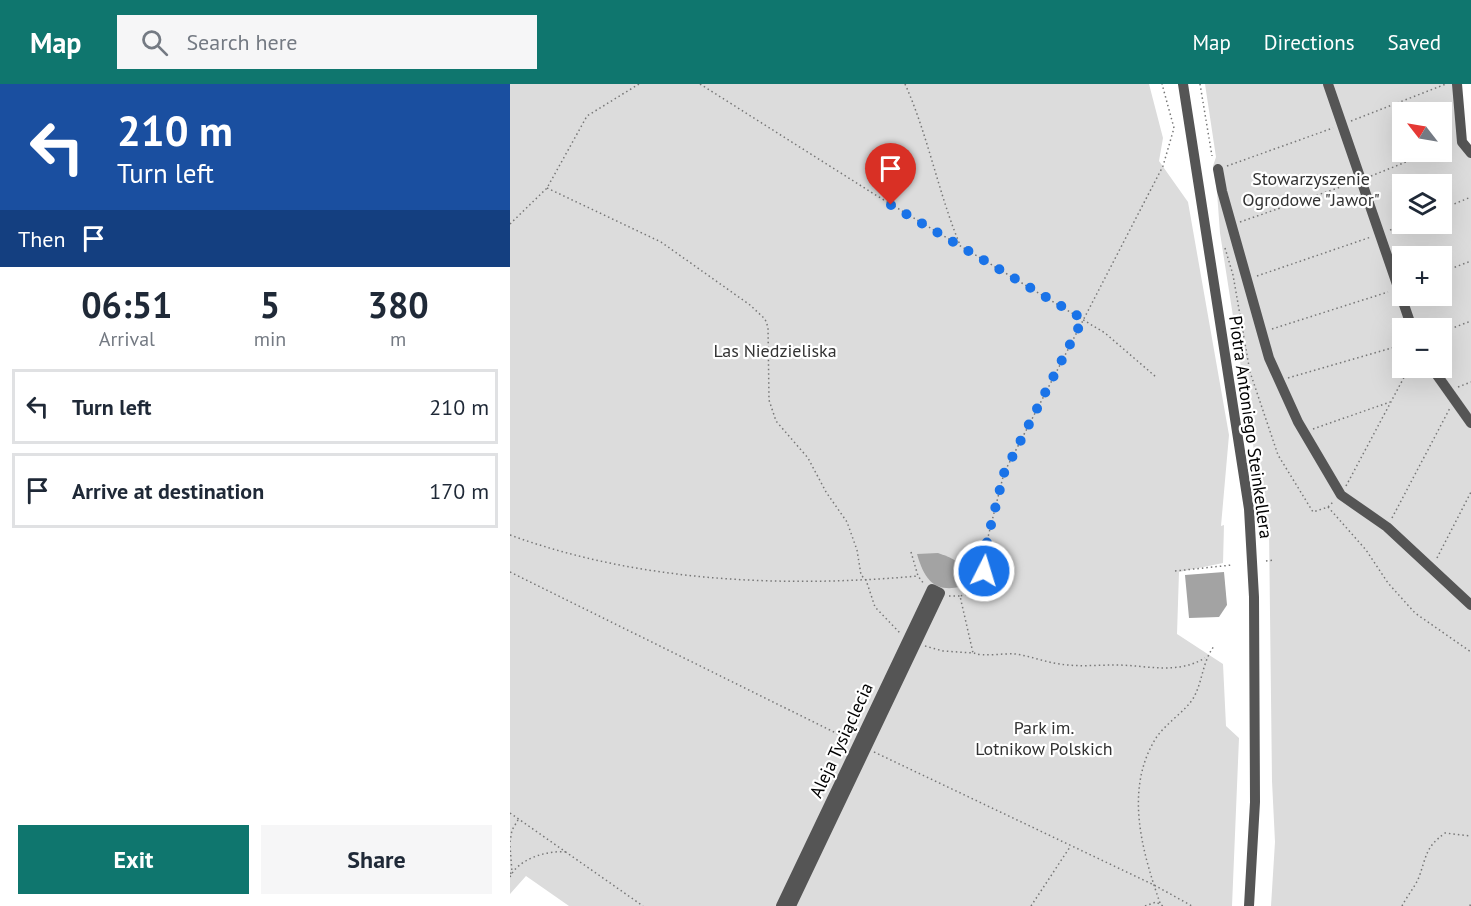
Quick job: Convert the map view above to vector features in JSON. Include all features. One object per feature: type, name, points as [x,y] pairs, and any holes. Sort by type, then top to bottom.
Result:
[{"type":"street","name":"Piotra Antoniego Steinkellera","points":[[1183,84],[1249,509],[1254,597],[1255,802],[1251,906]]},
{"type":"street","points":[[1328,84],[1392,270]]},
{"type":"street","points":[[1457,84],[1467,144],[1471,153]]},
{"type":"street","points":[[1463,84],[1467,144]]},
{"type":"street","points":[[1218,169],[1260,333],[1279,381],[1341,495],[1388,527],[1471,605]]},
{"type":"street","points":[[1439,378],[1471,423]]},
{"type":"street","name":"Aleja Tysiąclecia","points":[[782,906],[936,591]]},
{"type":"street","name":"Aleja Tysiąclecia","points":[[791,906],[862,746]]},
{"type":"path","points":[[510,224],[547,188],[587,116],[639,84]]},
{"type":"path","points":[[700,84],[960,246],[1083,319],[1122,346],[1156,378]]},
{"type":"path","points":[[905,84],[914,105],[947,214],[960,246]]},
{"type":"path","points":[[960,596],[979,584],[984,571],[987,541],[1004,473],[1163,166],[1174,128],[1162,84]]},
{"type":"path","points":[[1200,84],[1212,156]]},
{"type":"path","points":[[1452,143],[1456,141],[1467,144]]},
{"type":"path","points":[[1231,225],[1406,162]]},
{"type":"path","points":[[547,188],[661,242],[750,305],[765,319],[768,327],[770,400],[776,421],[808,458],[826,492],[847,522],[857,550],[861,575],[866,580]]},
{"type":"path","points":[[1452,205],[1471,197]]},
{"type":"path","points":[[1246,280],[1392,229]]},
{"type":"path","points":[[1225,248],[1233,275],[1250,372],[1278,455],[1313,512],[1328,507],[1341,495],[1404,378]]},
{"type":"path","points":[[1452,268],[1471,261]]},
{"type":"path","points":[[1260,333],[1392,290]]},
{"type":"path","points":[[1452,328],[1471,321]]},
{"type":"path","points":[[1279,381],[1392,348]]},
{"type":"path","points":[[1388,527],[1451,395],[1471,382]]},
{"type":"path","points":[[1305,432],[1391,401]]},
{"type":"path","points":[[1432,567],[1471,492]]},
{"type":"path","points":[[1328,507],[1366,550],[1388,583],[1415,613],[1471,652]]},
{"type":"path","points":[[510,535],[559,551],[693,576],[773,581],[866,580],[918,576]]},
{"type":"path","points":[[911,552],[918,576],[936,591],[960,596],[1012,585]]},
{"type":"path","points":[[1266,561],[1274,560]]},
{"type":"path","points":[[1175,571],[1232,565]]},
{"type":"path","points":[[510,572],[862,746],[1154,885],[1192,906]]},
{"type":"path","points":[[1163,906],[1160,903],[1141,843],[1139,796],[1143,769],[1156,738],[1166,724],[1194,698],[1206,657],[1214,646]]},
{"type":"path","points":[[973,653],[1034,656],[1062,665],[1118,665],[1147,669],[1183,668],[1206,657]]},
{"type":"path","points":[[510,813],[643,906]]},
{"type":"path","points":[[510,842],[512,830],[518,819]]},
{"type":"path","points":[[1402,906],[1419,878],[1423,860],[1431,843],[1445,833],[1471,836]]},
{"type":"path","points":[[510,846],[511,875]]},
{"type":"path","points":[[1032,906],[1071,847]]},
{"type":"path","points":[[511,875],[541,855],[550,852],[567,853]]},
{"type":"path","points":[[1145,906],[1151,902],[1160,903]]},
{"type":"path","points":[[1470,906],[1471,902]]},
{"type":"green space","name":"Las Niedzieliska","points":[[510,84],[1149,84],[1163,138],[1159,161],[1188,202],[1229,435],[1221,526],[1224,525],[1223,563],[1179,572],[1177,634],[1223,664],[1226,726],[1239,738],[1232,906],[569,906],[526,876],[510,894]]},
{"type":"green space","name":"Stowarzyszenie Ogrodowe \"Jawor\"","points":[[1205,84],[1459,84],[1464,143],[1471,151],[1471,906],[1271,906],[1275,842],[1272,781],[1269,529],[1262,502],[1220,233],[1213,166],[1216,157]]},
{"type":"shaded area","points":[[938,553],[960,564],[975,583],[953,588],[937,586],[926,575],[917,554]]},
{"type":"shaded area","points":[[1224,572],[1227,605],[1219,617],[1189,618],[1185,575]]},
{"type":"route","points":[[891,205],[1083,319],[1004,473],[987,541],[984,571]]},
{"type":"park label","name":"Park im. Lotnikow Polskich","points":[[1044,737]]}]
